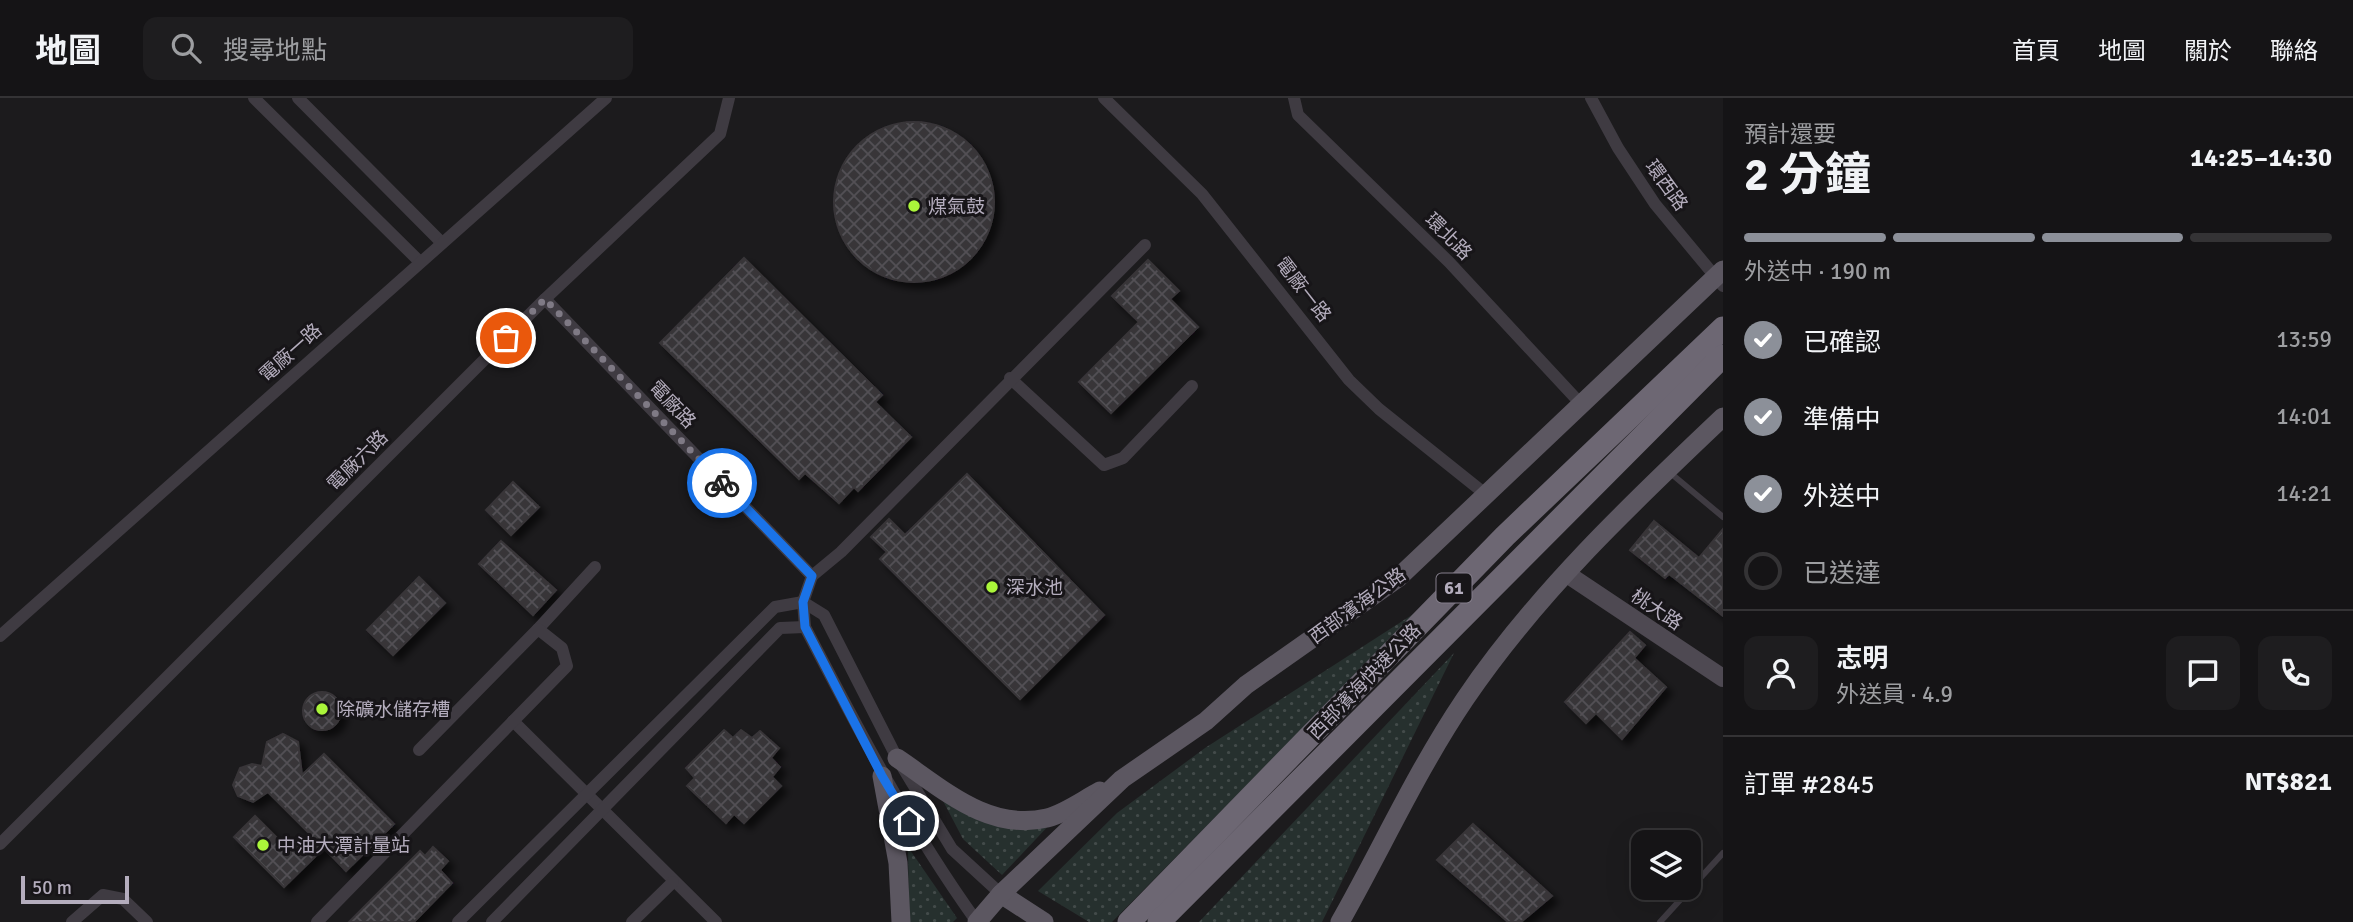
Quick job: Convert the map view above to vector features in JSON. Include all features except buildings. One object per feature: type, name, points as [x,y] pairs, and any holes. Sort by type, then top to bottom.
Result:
[{"type":"highway","name":"西部濱海快速公路","points":[[1129,922],[1505,536],[1723,328]]},
{"type":"highway","name":"西部濱海快速公路","points":[[1159,922],[1723,356]]},
{"type":"main road","name":"西部濱海公路","points":[[977,922],[1001,894],[1122,779],[1206,721],[1246,685],[1398,578],[1580,403],[1721,277]]},
{"type":"main road","points":[[1356,922],[1387,832],[1464,701],[1526,617],[1667,470],[1723,417]]},
{"type":"main road","points":[[897,758],[974,811],[1018,822],[1049,818],[1122,779]]},
{"type":"main road","points":[[882,776],[898,863],[901,922]]},
{"type":"main road","points":[[1340,922],[1377,857]]},
{"type":"main road","points":[[1001,894],[1044,922]]},
{"type":"street","points":[[254,98],[420,262]]},
{"type":"street","points":[[298,98],[442,243]]},
{"type":"street","name":"電廠一路","points":[[0,636],[606,98]]},
{"type":"street","name":"電廠六路","points":[[0,844],[545,299],[720,134],[730,98]]},
{"type":"street","name":"電廠一路","points":[[1104,98],[1202,194],[1349,380],[1379,409],[1484,493]]},
{"type":"street","name":"環北路","points":[[1294,98],[1298,115],[1449,262],[1580,403]]},
{"type":"street","name":"環西路","points":[[1591,98],[1618,148],[1655,204],[1721,277]]},
{"type":"street","points":[[977,922],[937,867],[882,776],[805,627],[803,602],[812,576],[841,552],[1144,245]]},
{"type":"street","name":"電廠路","points":[[545,299],[812,576]]},
{"type":"street","points":[[1010,378],[1104,465],[1123,458],[1192,386]]},
{"type":"street","points":[[419,750],[595,568]]},
{"type":"street","name":"桃大路","points":[[1567,574],[1720,671]]},
{"type":"street","points":[[458,922],[775,607],[803,602],[824,615],[897,758],[953,849],[1001,894]]},
{"type":"street","points":[[492,922],[780,628],[805,627]]},
{"type":"street","points":[[317,922],[567,666],[562,648],[538,629]]},
{"type":"street","points":[[513,721],[716,922]]},
{"type":"street","points":[[632,922],[673,882]]},
{"type":"street","points":[[72,922],[103,895],[123,899],[147,922]]},
{"type":"lane","points":[[1667,470],[1723,517]]},
{"type":"lane","points":[[1660,922],[1723,853]]},
{"type":"shaded area","points":[[1418,611],[1112,922],[1089,922],[1038,891],[1117,813],[1205,748]]},
{"type":"shaded area","points":[[1454,653],[1322,922],[1199,922]]},
{"type":"shaded area","points":[[942,799],[1052,822],[1002,875],[963,839]]},
{"type":"shaded area","points":[[908,847],[957,918],[953,922],[909,922]]},
{"type":"way so far","points":[[506,338],[545,299],[722,483]]},
{"type":"place","name":"煤氣鼓","points":[[914,206]]},
{"type":"place","name":"深水池","points":[[992,587]]},
{"type":"place","name":"除礦水儲存槽","points":[[322,709]]},
{"type":"place","name":"中油大潭計量站","points":[[263,845]]},
{"type":"route","points":[[722,483],[812,576],[803,602],[805,627],[882,776],[909,821]]}]
